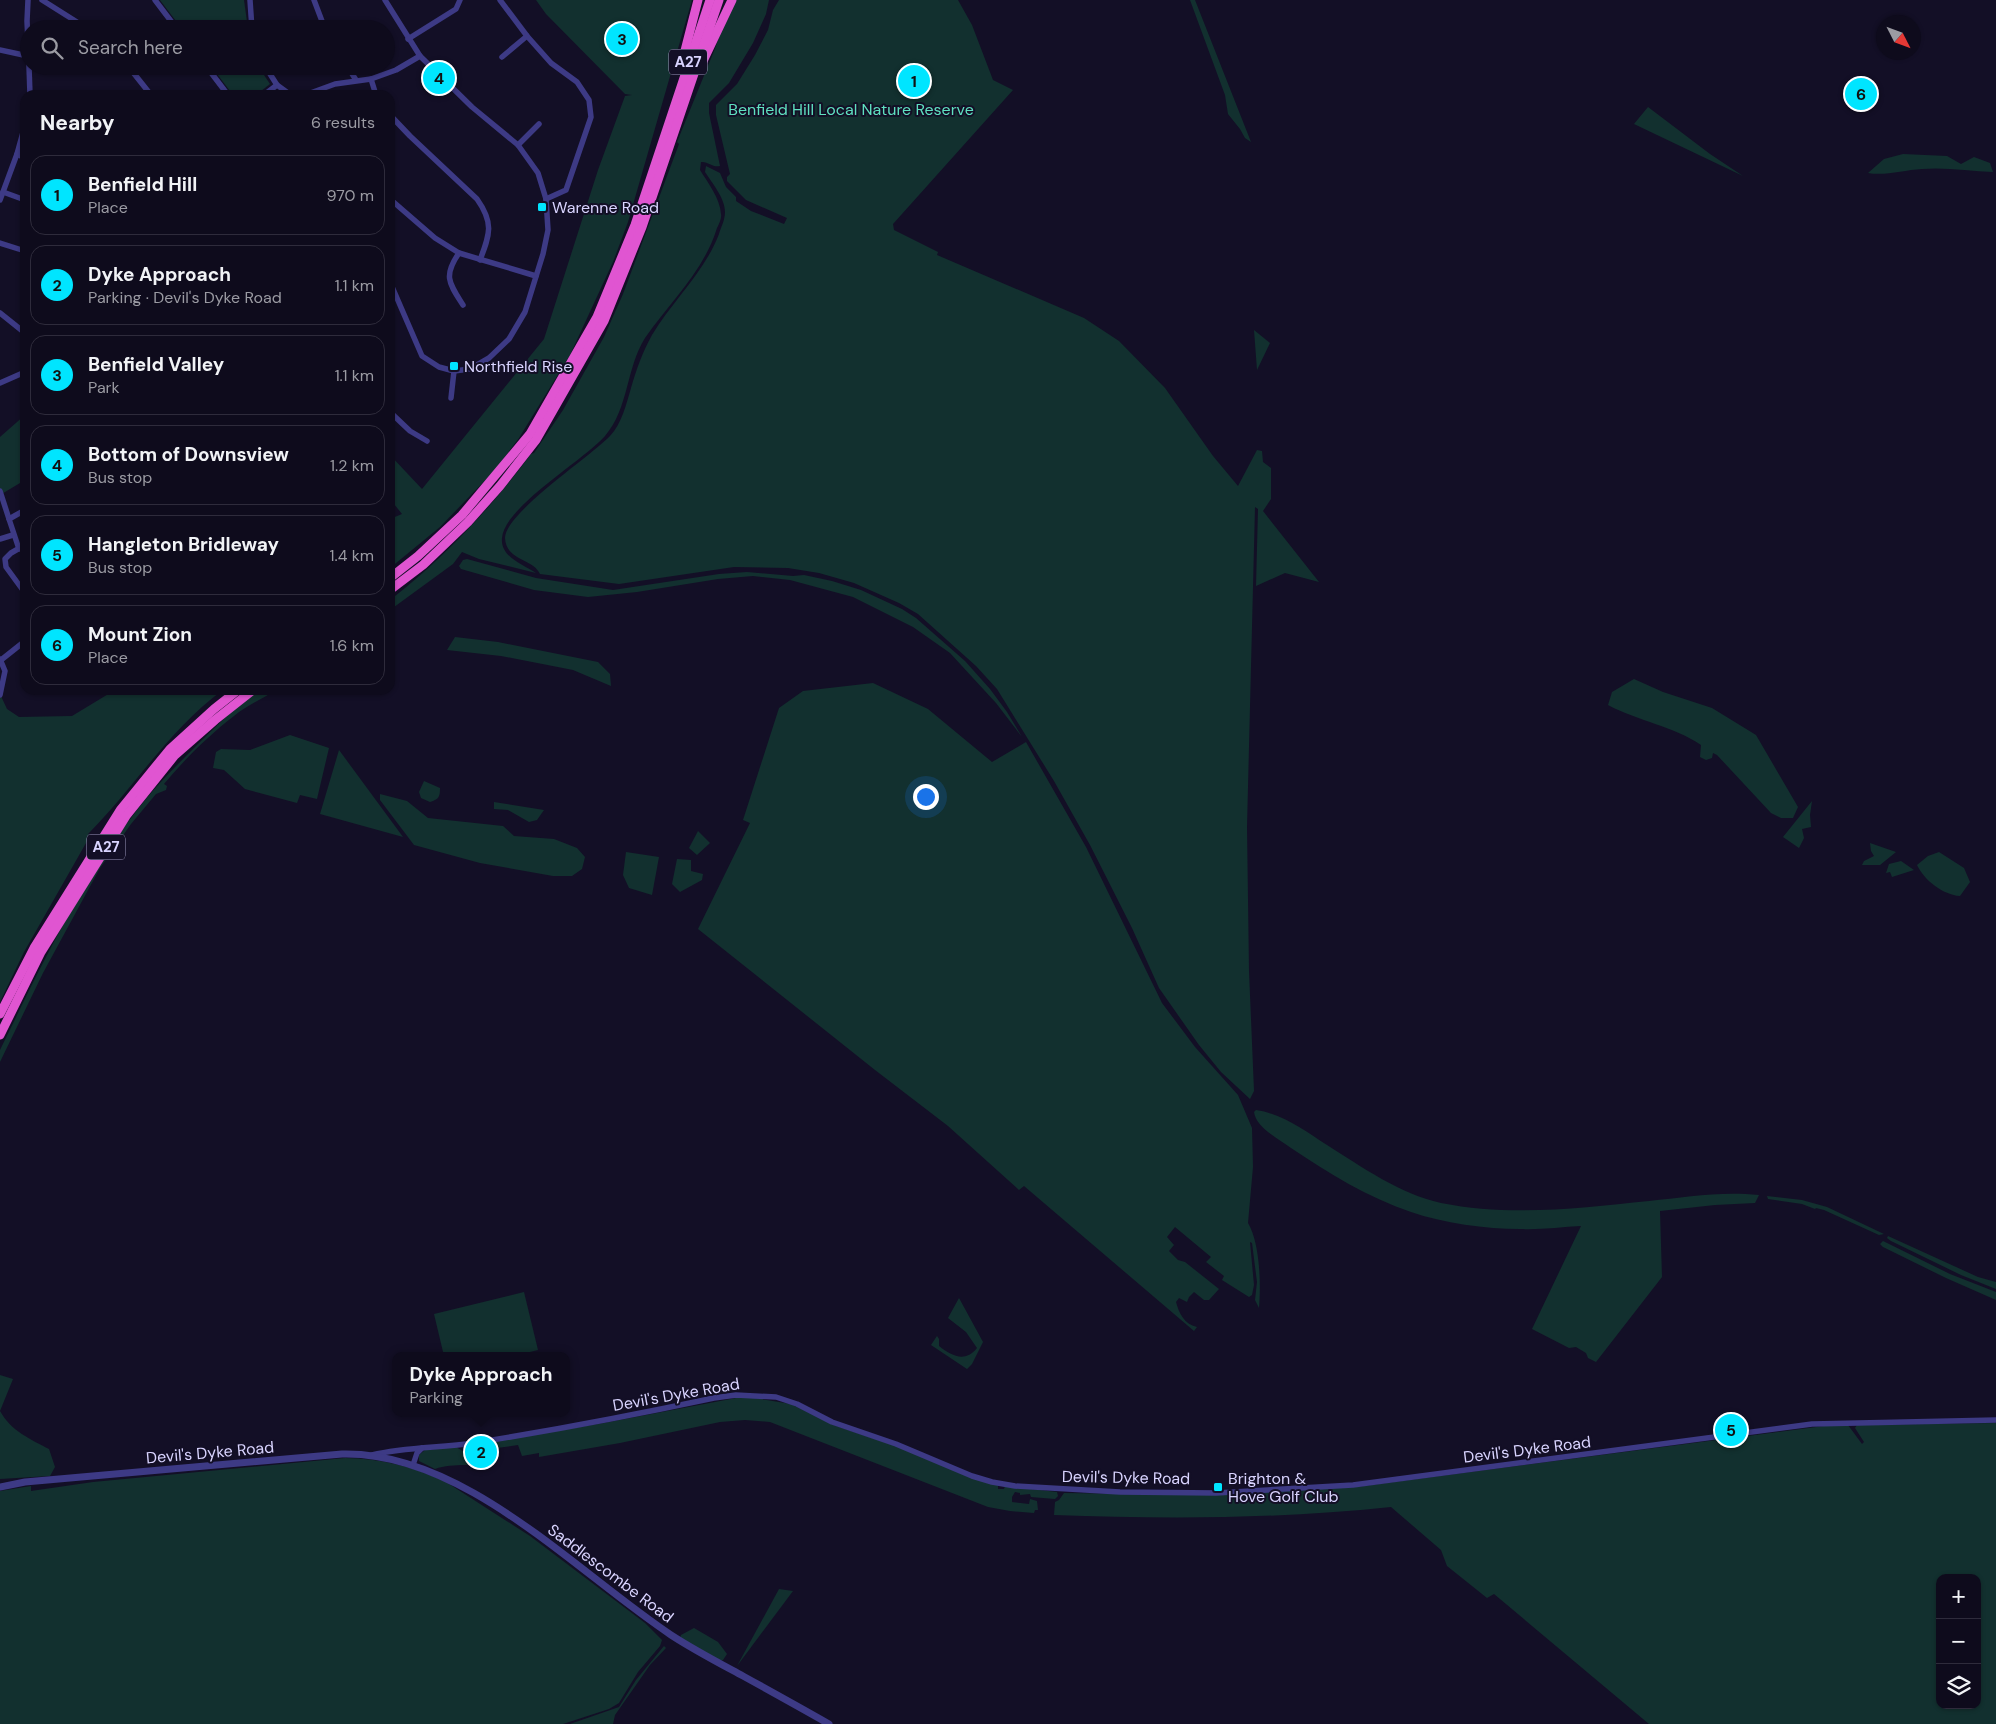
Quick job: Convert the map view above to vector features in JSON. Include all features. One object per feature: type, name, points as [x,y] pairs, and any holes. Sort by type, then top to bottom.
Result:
[{"type":"highway","name":"A27","points":[[667,124],[698,0]]},
{"type":"highway","name":"A27","points":[[395,574],[418,556],[462,515],[530,434],[597,317],[634,225],[710,0]]},
{"type":"highway","name":"A27","points":[[395,586],[423,565],[468,522],[500,486],[536,440],[604,321],[642,226],[719,0]]},
{"type":"highway","name":"A27","points":[[686,97],[732,0]]},
{"type":"highway","name":"A27","points":[[0,1014],[34,948],[120,809],[170,749],[232,695]]},
{"type":"highway","name":"A27","points":[[0,1035],[41,952],[126,816],[175,755],[214,720],[246,695]]},
{"type":"street","points":[[27,20],[28,0]]},
{"type":"street","points":[[42,0],[74,20]]},
{"type":"street","points":[[155,0],[170,20]]},
{"type":"street","points":[[250,0],[251,20]]},
{"type":"street","points":[[314,0],[321,20]]},
{"type":"street","points":[[385,0],[420,56],[472,107],[518,145],[538,173],[546,199],[548,230],[525,312],[509,339],[489,358],[470,369],[454,371],[439,367],[422,356],[395,294]]},
{"type":"street","points":[[408,39],[456,9],[460,0]]},
{"type":"street","points":[[500,0],[527,36],[551,63],[576,82],[589,100],[591,117],[566,190],[546,199]]},
{"type":"street","points":[[502,57],[527,36]]},
{"type":"street","points":[[0,50],[20,54]]},
{"type":"street","points":[[395,70],[420,56]]},
{"type":"street","points":[[29,75],[30,90]]},
{"type":"street","points":[[135,75],[146,90]]},
{"type":"street","points":[[213,75],[224,90]]},
{"type":"street","points":[[271,75],[277,85],[284,90]]},
{"type":"street","points":[[353,75],[356,80]]},
{"type":"street","points":[[324,90],[335,84],[371,79],[382,75]]},
{"type":"street","points":[[371,79],[374,90]]},
{"type":"street","points":[[270,90],[277,85]]},
{"type":"street","points":[[395,120],[476,199],[485,211],[489,236],[480,260]]},
{"type":"street","points":[[518,145],[539,124]]},
{"type":"street","points":[[0,200],[20,143]]},
{"type":"street","points":[[2,192],[20,198]]},
{"type":"street","points":[[395,203],[435,238],[458,253],[536,276]]},
{"type":"street","points":[[0,243],[20,249]]},
{"type":"street","points":[[458,253],[449,272],[449,277],[463,305]]},
{"type":"street","points":[[0,313],[20,329]]},
{"type":"street","points":[[451,398],[454,371]]},
{"type":"street","points":[[0,383],[20,374]]},
{"type":"street","points":[[395,417],[410,431],[427,442]]},
{"type":"street","points":[[0,491],[13,535],[19,548],[10,553],[5,559],[6,567],[20,586]]},
{"type":"street","points":[[9,519],[20,513]]},
{"type":"street","points":[[0,539],[13,535]]},
{"type":"street","points":[[1,695],[5,671],[1,660],[20,645]]},
{"type":"street","name":"Devil's Dyke Road","points":[[0,1487],[25,1482],[326,1455],[372,1455],[390,1450],[465,1444],[543,1432],[736,1395],[756,1395],[797,1404],[832,1422],[896,1444],[972,1476],[992,1482],[1062,1490],[1216,1493],[1353,1485],[1812,1424],[1996,1420]]},
{"type":"street","points":[[413,1464],[417,1453],[422,1448]]},
{"type":"street","name":"Saddlescombe Road","points":[[372,1455],[413,1464],[435,1472],[463,1486],[536,1534],[641,1614],[685,1644],[829,1724]]},
{"type":"green space","points":[[160,0],[244,0],[247,20],[175,20]]},
{"type":"green space","points":[[536,0],[692,0],[628,222],[613,262],[570,355],[519,438],[494,471],[440,527],[395,564],[395,517],[402,514],[395,505],[395,460],[422,489],[544,339],[598,170],[625,96],[632,95],[625,94],[546,14]]},
{"type":"green space","points":[[735,0],[769,0],[766,14],[753,43],[729,83],[709,103],[709,113],[720,166],[701,162],[700,170],[718,202],[721,216],[720,221],[704,258],[686,286],[645,338],[634,362],[619,413],[613,425],[594,446],[516,512],[506,526],[502,538],[502,545],[505,550],[514,560],[536,573],[479,559],[462,552],[453,564],[395,606],[395,596],[447,550],[500,494],[531,454],[534,453],[563,410],[604,337],[623,294],[679,144],[677,142]]},
{"type":"green space","name":"Benfield Hill Local Nature Reserve","points":[[779,0],[958,0],[972,25],[993,80],[1013,90],[893,224],[894,230],[938,252],[937,255],[1084,318],[1119,341],[1165,388],[1213,456],[1238,486],[1257,450],[1262,451],[1263,462],[1271,468],[1271,499],[1263,511],[1319,582],[1285,573],[1256,586],[1258,509],[1255,507],[1247,827],[1249,971],[1254,1091],[1250,1099],[1221,1072],[1199,1045],[1159,988],[1132,928],[1090,845],[1054,781],[997,689],[976,666],[918,614],[899,603],[854,583],[819,573],[788,568],[734,567],[619,584],[540,574],[532,565],[510,551],[507,545],[505,538],[509,527],[519,514],[614,431],[623,414],[637,368],[652,335],[697,274],[713,248],[723,223],[725,212],[721,196],[705,172],[706,166],[720,173],[726,187],[736,197],[736,201],[751,211],[784,224],[787,218],[746,200],[727,181],[727,177],[730,174],[716,115],[716,105],[737,84],[755,55],[768,30],[773,10]]},
{"type":"green space","points":[[1190,0],[1195,0],[1251,142],[1245,138],[1228,114],[1225,95]]},
{"type":"green space","points":[[218,75],[264,75],[270,84],[262,90],[229,90]]},
{"type":"green space","points":[[1648,107],[1710,154],[1743,176],[1634,124]]},
{"type":"green space","points":[[1903,154],[1947,156],[1961,164],[1974,157],[1990,163],[1993,172],[1931,169],[1868,173],[1884,159]]},
{"type":"green space","points":[[1254,330],[1270,343],[1257,370]]},
{"type":"green space","points":[[20,419],[20,483],[0,495],[0,437]]},
{"type":"green space","points":[[467,559],[536,578],[613,590],[719,574],[747,572],[793,576],[804,575],[861,590],[902,609],[916,618],[965,661],[990,689],[1022,737],[996,703],[950,653],[913,627],[853,597],[790,580],[753,576],[588,597],[534,590],[461,569],[459,566],[463,560]]},
{"type":"green space","points":[[455,637],[498,642],[598,662],[610,674],[611,686],[573,670],[501,656],[447,650]]},
{"type":"green space","points":[[1634,679],[1663,692],[1712,708],[1756,735],[1798,807],[1793,818],[1781,818],[1771,813],[1717,755],[1713,753],[1712,758],[1706,760],[1700,757],[1701,745],[1690,738],[1608,705],[1612,692]]},
{"type":"green space","points":[[873,683],[928,709],[992,762],[1026,742],[1086,847],[1162,1003],[1195,1047],[1238,1095],[1252,1128],[1253,1167],[1248,1223],[1257,1252],[1260,1276],[1259,1308],[1255,1300],[1257,1282],[1252,1243],[1250,1242],[1254,1285],[1252,1295],[1249,1297],[1222,1280],[1224,1276],[1206,1262],[1211,1257],[1175,1227],[1167,1237],[1174,1245],[1169,1251],[1178,1260],[1185,1262],[1219,1289],[1209,1300],[1204,1300],[1194,1292],[1187,1302],[1179,1298],[1176,1302],[1183,1318],[1192,1326],[1197,1327],[1194,1331],[1024,1186],[1019,1190],[948,1126],[698,929],[750,823],[743,820],[779,708],[803,691]]},
{"type":"green space","points":[[0,694],[7,709],[19,717],[72,716],[107,695],[217,695],[186,722],[88,834],[90,836],[24,952],[0,1002]]},
{"type":"green space","points":[[252,695],[268,695],[249,705],[215,731],[164,784],[167,786],[166,790],[156,794],[131,824],[100,868],[43,973],[0,1062],[0,1050],[48,953],[83,889],[123,829],[145,800],[175,767]]},
{"type":"green space","points":[[290,735],[329,748],[317,799],[300,795],[297,803],[245,789],[224,770],[213,768],[216,752],[221,749],[250,750]]},
{"type":"green space","points":[[339,750],[403,837],[320,814]]},
{"type":"green space","points":[[424,781],[440,788],[439,796],[435,800],[430,802],[421,798],[419,792]]},
{"type":"green space","points":[[380,794],[407,801],[428,818],[503,826],[514,836],[554,839],[577,848],[585,857],[582,869],[572,876],[553,876],[480,863],[414,845],[380,800]]},
{"type":"green space","points":[[1812,801],[1811,827],[1802,829],[1804,838],[1799,848],[1783,837]]},
{"type":"green space","points":[[494,802],[544,810],[537,820],[529,822],[508,810],[494,809]]},
{"type":"green space","points":[[698,831],[710,843],[697,855],[689,848]]},
{"type":"green space","points":[[1870,843],[1896,852],[1880,865],[1862,865],[1864,861],[1874,856]]},
{"type":"green space","points":[[626,852],[659,857],[652,895],[629,888],[623,875]]},
{"type":"green space","points":[[1939,852],[1964,868],[1970,882],[1960,896],[1947,893],[1935,886],[1924,876],[1917,865],[1928,856]]},
{"type":"green space","points":[[677,859],[691,860],[691,871],[703,874],[702,880],[680,892],[672,884]]},
{"type":"green space","points":[[1901,861],[1914,870],[1892,877],[1890,872],[1886,873],[1889,864]]},
{"type":"green space","points":[[1256,1110],[1275,1115],[1293,1123],[1368,1171],[1396,1186],[1426,1199],[1441,1203],[1493,1210],[1545,1210],[1704,1195],[1759,1195],[1755,1203],[1660,1211],[1662,1277],[1596,1362],[1588,1358],[1586,1353],[1576,1347],[1569,1348],[1532,1329],[1581,1226],[1535,1229],[1493,1228],[1465,1225],[1411,1212],[1364,1192],[1334,1176],[1305,1157],[1263,1128],[1256,1118],[1254,1112]]},
{"type":"green space","points":[[1767,1196],[1802,1200],[1827,1207],[1884,1234],[1879,1235],[1824,1210],[1802,1204],[1768,1199]]},
{"type":"green space","points":[[1888,1236],[1978,1277],[1996,1282],[1996,1289],[1961,1275],[1891,1241],[1887,1238]]},
{"type":"green space","points":[[1883,1241],[1950,1274],[1996,1292],[1996,1300],[1883,1247],[1880,1244]]},
{"type":"green space","points":[[524,1292],[538,1350],[530,1352],[443,1352],[434,1314]]},
{"type":"green space","points":[[959,1298],[983,1342],[972,1364],[967,1369],[931,1345],[937,1336],[939,1346],[949,1353],[963,1357],[972,1353],[977,1348],[966,1332],[948,1318]]},
{"type":"green space","points":[[0,1375],[13,1379],[0,1411]]},
{"type":"green space","points":[[736,1398],[755,1398],[791,1404],[836,1426],[998,1484],[998,1489],[1004,1489],[1005,1486],[1057,1492],[1058,1496],[1055,1499],[1031,1497],[1030,1494],[1020,1495],[1020,1493],[1015,1492],[1012,1502],[1029,1504],[1030,1499],[1037,1501],[1038,1510],[1035,1510],[1034,1513],[988,1507],[770,1422],[745,1420],[720,1422],[620,1443],[539,1457],[539,1453],[522,1456],[518,1445],[490,1449],[489,1446],[482,1447],[482,1450],[479,1447],[471,1448],[469,1453],[467,1450],[470,1445],[604,1423]]},
{"type":"green space","points":[[0,1411],[15,1429],[49,1449],[55,1467],[50,1476],[0,1479]]},
{"type":"green space","points":[[1996,1423],[1996,1724],[1649,1724],[1494,1594],[1487,1598],[1447,1566],[1441,1550],[1391,1507],[1265,1516],[1138,1517],[1054,1515],[1055,1502],[1064,1493],[1209,1495],[1356,1487],[1824,1426],[1848,1425],[1862,1444],[1864,1442],[1855,1428],[1857,1425]]},
{"type":"green space","points":[[456,1447],[471,1456],[472,1459],[479,1458],[481,1455],[481,1458],[483,1458],[495,1452],[496,1460],[481,1464],[435,1469],[419,1461],[419,1455],[425,1450]]},
{"type":"green space","points":[[345,1458],[397,1464],[446,1482],[530,1536],[645,1623],[662,1640],[660,1646],[638,1672],[619,1703],[609,1709],[563,1724],[0,1724],[0,1491],[31,1486],[31,1491],[93,1482]]},
{"type":"green space","points":[[779,1589],[793,1591],[737,1666]]},
{"type":"green space","points":[[694,1628],[718,1642],[727,1654],[723,1660],[719,1661],[680,1638],[681,1635]]},
{"type":"green space","points":[[664,1646],[666,1648],[650,1665],[615,1715],[613,1724],[570,1724],[619,1707],[636,1680]]},
{"type":"place","name":"Benfield Valley","points":[[622,39]]},
{"type":"place","name":"Bottom of Downsview","points":[[439,78]]},
{"type":"place","name":"Benfield Hill","points":[[914,81]]},
{"type":"place","name":"Mount Zion","points":[[1861,94]]},
{"type":"place","name":"Warenne Road","points":[[542,207]]},
{"type":"place","name":"Northfield Rise","points":[[454,366]]},
{"type":"place","name":"Hangleton Bridleway","points":[[1731,1430]]},
{"type":"place","name":"Dyke Approach","points":[[481,1452]]},
{"type":"place","name":"Brighton & Hove Golf Club","points":[[1218,1487]]}]
